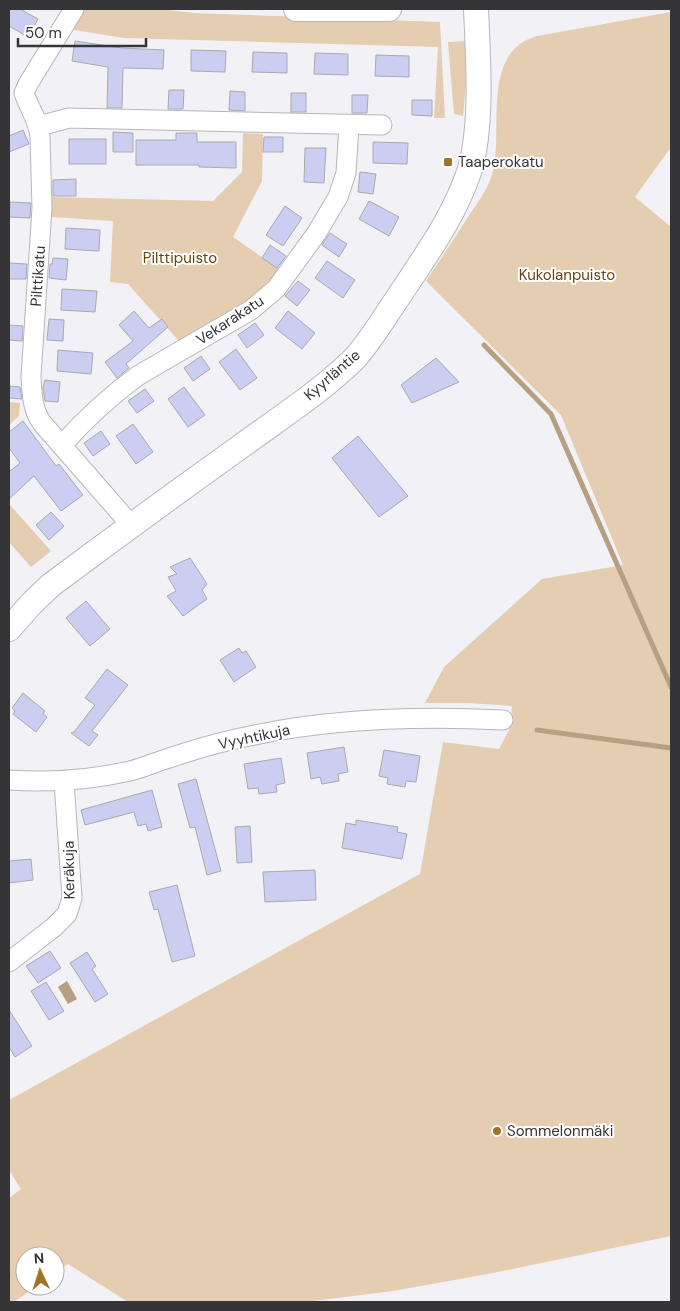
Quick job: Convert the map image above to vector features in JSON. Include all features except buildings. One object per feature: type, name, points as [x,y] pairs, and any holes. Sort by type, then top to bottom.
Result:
[{"type":"street","name":"Pilttikatu","points":[[74,9],[28,84],[16,89],[28,105],[39,126],[42,208],[31,377],[32,395],[38,418],[131,525]]},
{"type":"street","points":[[296,9],[389,9]]},
{"type":"street","name":"Kyyrläntie","points":[[9,629],[32,603],[52,585],[131,525],[282,416],[341,371],[356,356],[389,311],[446,221],[460,196],[470,169],[475,145],[478,112],[476,9]]},
{"type":"street","points":[[39,126],[69,118],[382,125]]},
{"type":"street","name":"Vekarakatu","points":[[62,445],[91,413],[140,375],[251,310],[276,289],[316,234],[338,198],[346,173],[349,125]]},
{"type":"street","name":"Vyyhtikuja","points":[[9,780],[64,781],[92,778],[131,770],[171,757],[250,736],[326,723],[410,718],[504,720]]},
{"type":"street","name":"Keräkuja","points":[[9,962],[54,927],[67,914],[72,898],[64,781]]},
{"type":"green space","points":[[84,9],[160,9],[194,13],[440,22],[445,118],[434,118],[438,47],[124,38],[71,28]]},
{"type":"green space","name":"Kukolanpuisto","points":[[671,12],[671,147],[635,197],[671,227],[671,1236],[493,1273],[393,1291],[305,1302],[128,1302],[68,1264],[65,1266],[65,1246],[15,1246],[15,1296],[23,1296],[14,1302],[9,1302],[9,1198],[21,1189],[9,1170],[9,1100],[420,874],[443,742],[499,749],[510,728],[512,706],[469,703],[425,703],[444,667],[542,579],[623,565],[561,415],[426,281],[481,198],[491,178],[495,162],[497,105],[503,69],[510,54],[525,41],[537,36]]},
{"type":"green space","points":[[466,41],[468,60],[463,116],[454,114],[448,42]]},
{"type":"green space","name":"Pilttipuisto","points":[[243,133],[263,134],[262,181],[233,237],[279,269],[269,281],[246,301],[179,341],[128,284],[110,282],[113,221],[52,217],[52,197],[213,201],[242,172]]},
{"type":"green space","points":[[9,402],[20,403],[19,416],[9,425]]},
{"type":"green space","points":[[9,504],[51,551],[31,567],[9,542]]},
{"type":"shaded area","points":[[67,981],[77,999],[68,1004],[58,987]]},
{"type":"waterway","points":[[484,345],[551,414],[671,687]]},
{"type":"waterway","points":[[537,730],[671,748]]},
{"type":"place","name":"Taaperokatu","points":[[448,162]]},
{"type":"place","name":"Sommelonmäki","points":[[497,1131]]}]
